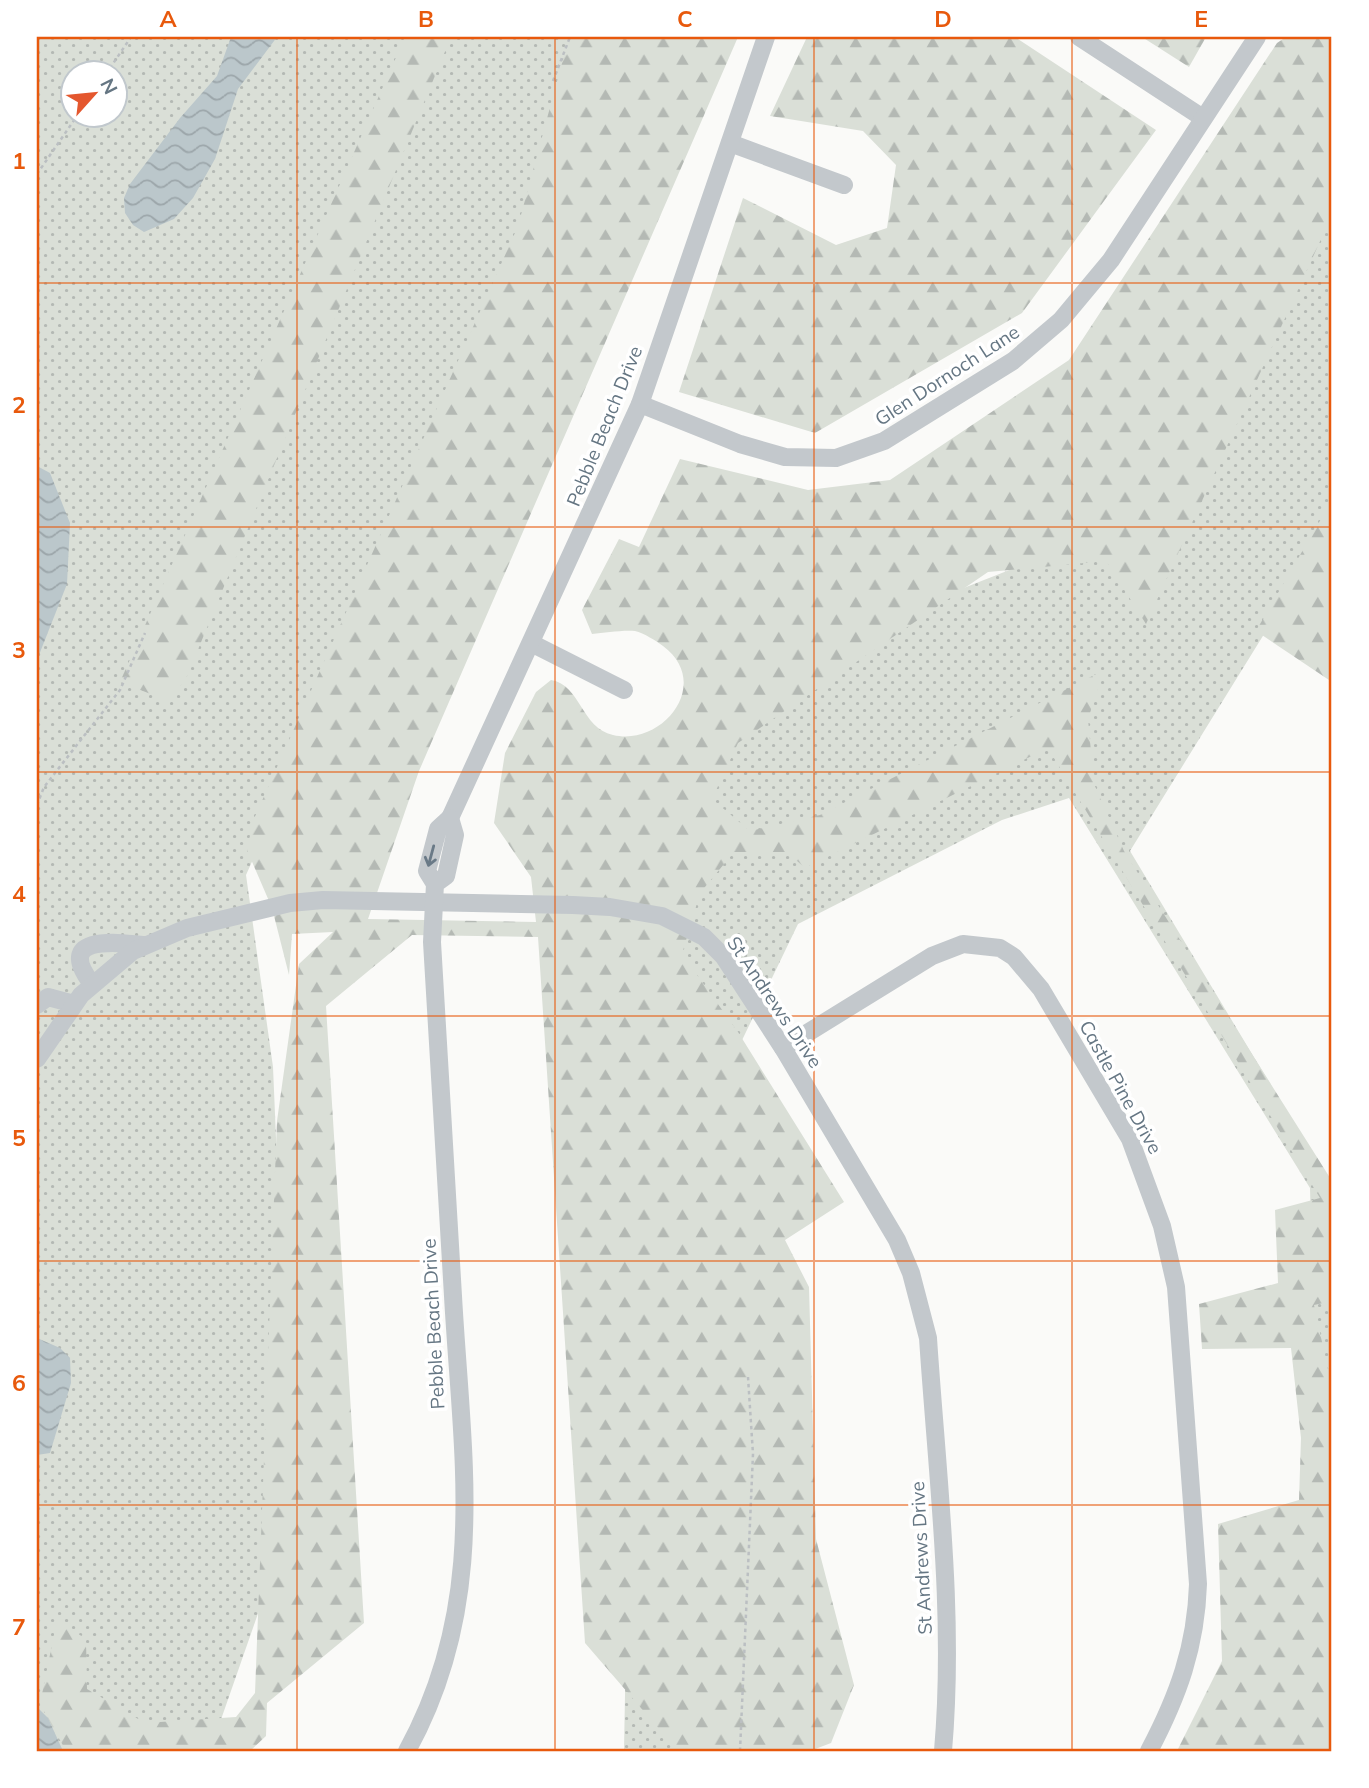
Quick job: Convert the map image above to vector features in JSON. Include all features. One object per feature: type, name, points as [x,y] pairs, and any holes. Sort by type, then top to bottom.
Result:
[{"type":"street","name":"Pebble Beach Drive","points":[[407,1751],[428,1711],[446,1661],[458,1611],[466,1540],[432,942],[435,893],[446,876],[455,835],[450,818],[533,644],[640,404],[766,37]]},
{"type":"street","points":[[1079,37],[1203,118]]},
{"type":"street","name":"Glen Dornoch Lane","points":[[640,404],[740,444],[785,457],[836,458],[884,441],[1013,361],[1061,320],[1111,260],[1257,37]]},
{"type":"street","points":[[730,143],[844,185]]},
{"type":"street","points":[[533,644],[624,690]]},
{"type":"street","name":"St Andrews Drive","points":[[37,1059],[74,1004],[92,984],[119,961],[144,945],[187,929],[303,900],[435,893],[610,907],[662,916],[704,937],[723,957],[783,1048],[897,1240],[911,1273],[925,1328],[946,1600],[948,1688],[943,1751]]},
{"type":"street","points":[[92,984],[82,966],[82,956],[88,946],[102,941],[144,945]]},
{"type":"street","name":"Castle Pine Drive","points":[[783,1048],[947,948],[982,944],[1000,948],[1014,957],[1041,989],[1130,1139],[1151,1191],[1176,1287],[1198,1584],[1195,1629],[1188,1666],[1172,1706],[1149,1751]]},
{"type":"street","points":[[37,1005],[47,997],[74,1004]]},
{"type":"path","points":[[115,60],[131,37]]},
{"type":"path","points":[[553,81],[570,37]]},
{"type":"path","points":[[37,174],[67,130]]},
{"type":"path","points":[[37,805],[44,787],[120,691],[145,633]]},
{"type":"path","points":[[740,1751],[753,1454],[748,1377]]},
{"type":"green space","points":[[37,37],[587,37],[536,227],[246,875],[273,1067],[292,1516],[210,1751],[37,1751]]},
{"type":"green space","points":[[405,37],[451,37],[185,681],[166,700],[120,682]]},
{"type":"green space","points":[[569,37],[738,37],[419,771],[368,919],[536,922],[531,877],[494,823],[505,753],[536,692],[551,680],[569,690],[594,724],[613,735],[632,736],[649,731],[664,722],[675,709],[682,694],[683,677],[677,661],[663,646],[635,631],[592,634],[582,610],[619,539],[639,547],[680,459],[808,490],[890,480],[1069,360],[1277,43],[1286,37],[1332,37],[1332,215],[1146,624],[1106,561],[988,572],[738,743],[712,799],[750,831],[820,815],[1104,670],[1088,719],[1094,784],[1124,851],[1332,1181],[1332,1301],[1314,1305],[1332,1388],[1332,1751],[1177,1751],[1222,1661],[1218,1524],[1299,1500],[1301,1438],[1291,1348],[1202,1349],[1199,1304],[1278,1283],[1275,1210],[1320,1198],[1048,748],[805,868],[787,852],[734,852],[700,893],[682,954],[738,1032],[844,1202],[785,1240],[809,1287],[816,1539],[854,1685],[831,1743],[810,1751],[678,1751],[585,1643],[538,937],[412,935],[326,1006],[364,1623],[267,1703],[266,1736],[250,1751],[66,1751],[40,1704],[57,1620],[86,1639],[87,1689],[145,1723],[236,1717],[255,1693],[277,1121],[299,964],[333,932],[292,934],[289,975],[272,908],[247,850],[253,821],[518,226]]},
{"type":"green space","points":[[807,37],[1015,37],[1156,130],[1022,313],[815,433],[679,392],[743,198],[836,245],[887,228],[896,165],[863,131],[770,116]]},
{"type":"green space","points":[[1142,37],[1206,37],[1189,67]]},
{"type":"green space","points":[[1332,196],[1332,524],[1130,851],[1332,1187],[1332,1445],[1316,1415],[1310,1188],[1069,798],[1002,820],[798,924],[732,1061],[804,1751],[624,1751],[629,1472],[619,853],[826,642],[1012,569],[1159,549]]},
{"type":"green space","points":[[1332,500],[1332,682],[1256,631]]},
{"type":"water","points":[[231,37],[277,37],[238,89],[215,159],[193,198],[174,219],[144,232],[133,225],[125,213],[124,198],[130,184],[180,118],[217,76]]},
{"type":"water","points":[[37,466],[50,473],[70,523],[67,584],[37,660]]},
{"type":"water","points":[[37,1338],[60,1348],[70,1358],[71,1383],[50,1453],[37,1455]]},
{"type":"water","points":[[37,1707],[48,1718],[63,1751],[37,1751]]}]
